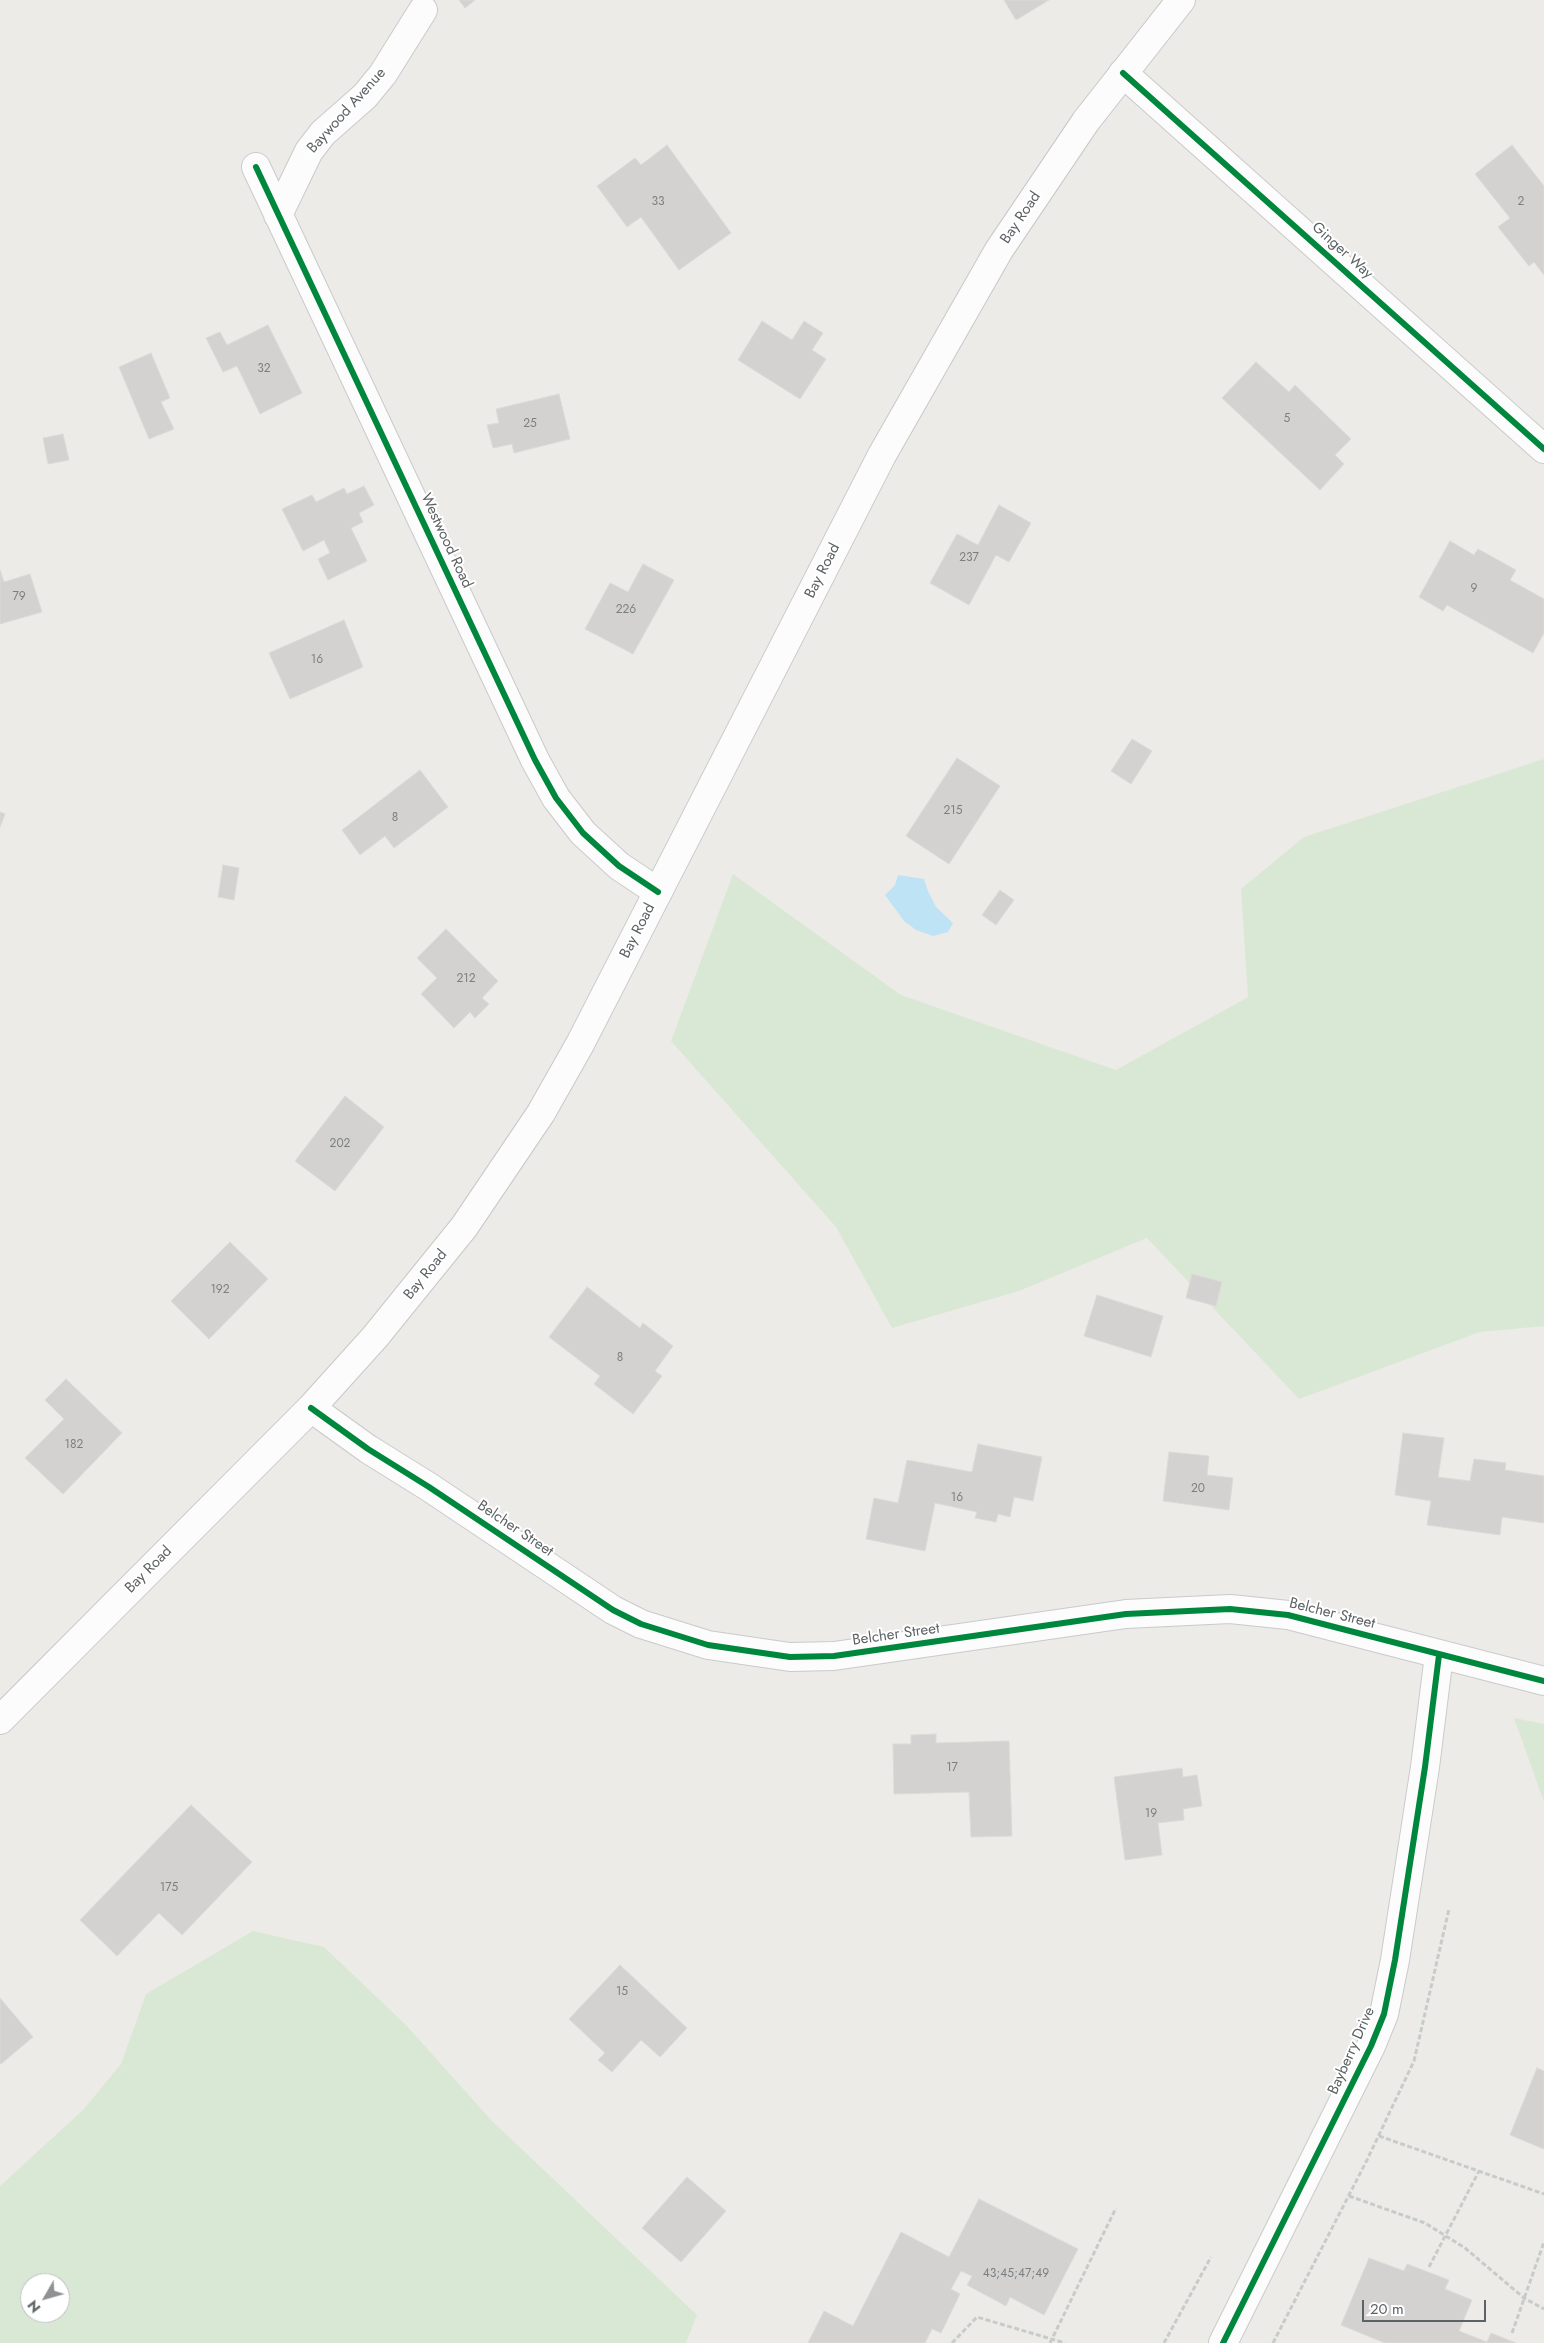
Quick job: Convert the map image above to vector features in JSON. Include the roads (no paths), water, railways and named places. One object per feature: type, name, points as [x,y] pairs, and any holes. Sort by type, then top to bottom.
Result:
[{"type":"street","name":"Bay Road","points":[[0,1720],[311,1408],[421,1282],[464,1227],[541,1113],[580,1044],[882,455],[999,250],[1086,121],[1181,0]]},
{"type":"street","name":"Baywood Avenue","points":[[278,215],[309,150],[323,133],[365,96],[383,74],[423,10]]},
{"type":"street","name":"Ginger Way","points":[[1123,73],[1544,448]]},
{"type":"street","name":"Westwood Road","points":[[256,167],[535,760],[556,798],[583,833],[612,860],[658,892]]},
{"type":"street","name":"Belcher Street","points":[[311,1408],[368,1449],[429,1486],[613,1610],[641,1624],[708,1645],[790,1657],[834,1656],[1126,1614],[1230,1609],[1288,1615],[1544,1681]]},
{"type":"street","name":"Bayberry Drive","points":[[1224,2343],[1371,2046],[1384,2014],[1395,1960],[1425,1767],[1439,1655]]},
{"type":"water","points":[[898,875],[924,879],[936,907],[953,923],[948,932],[933,936],[916,930],[904,921],[885,895],[895,885]]}]
